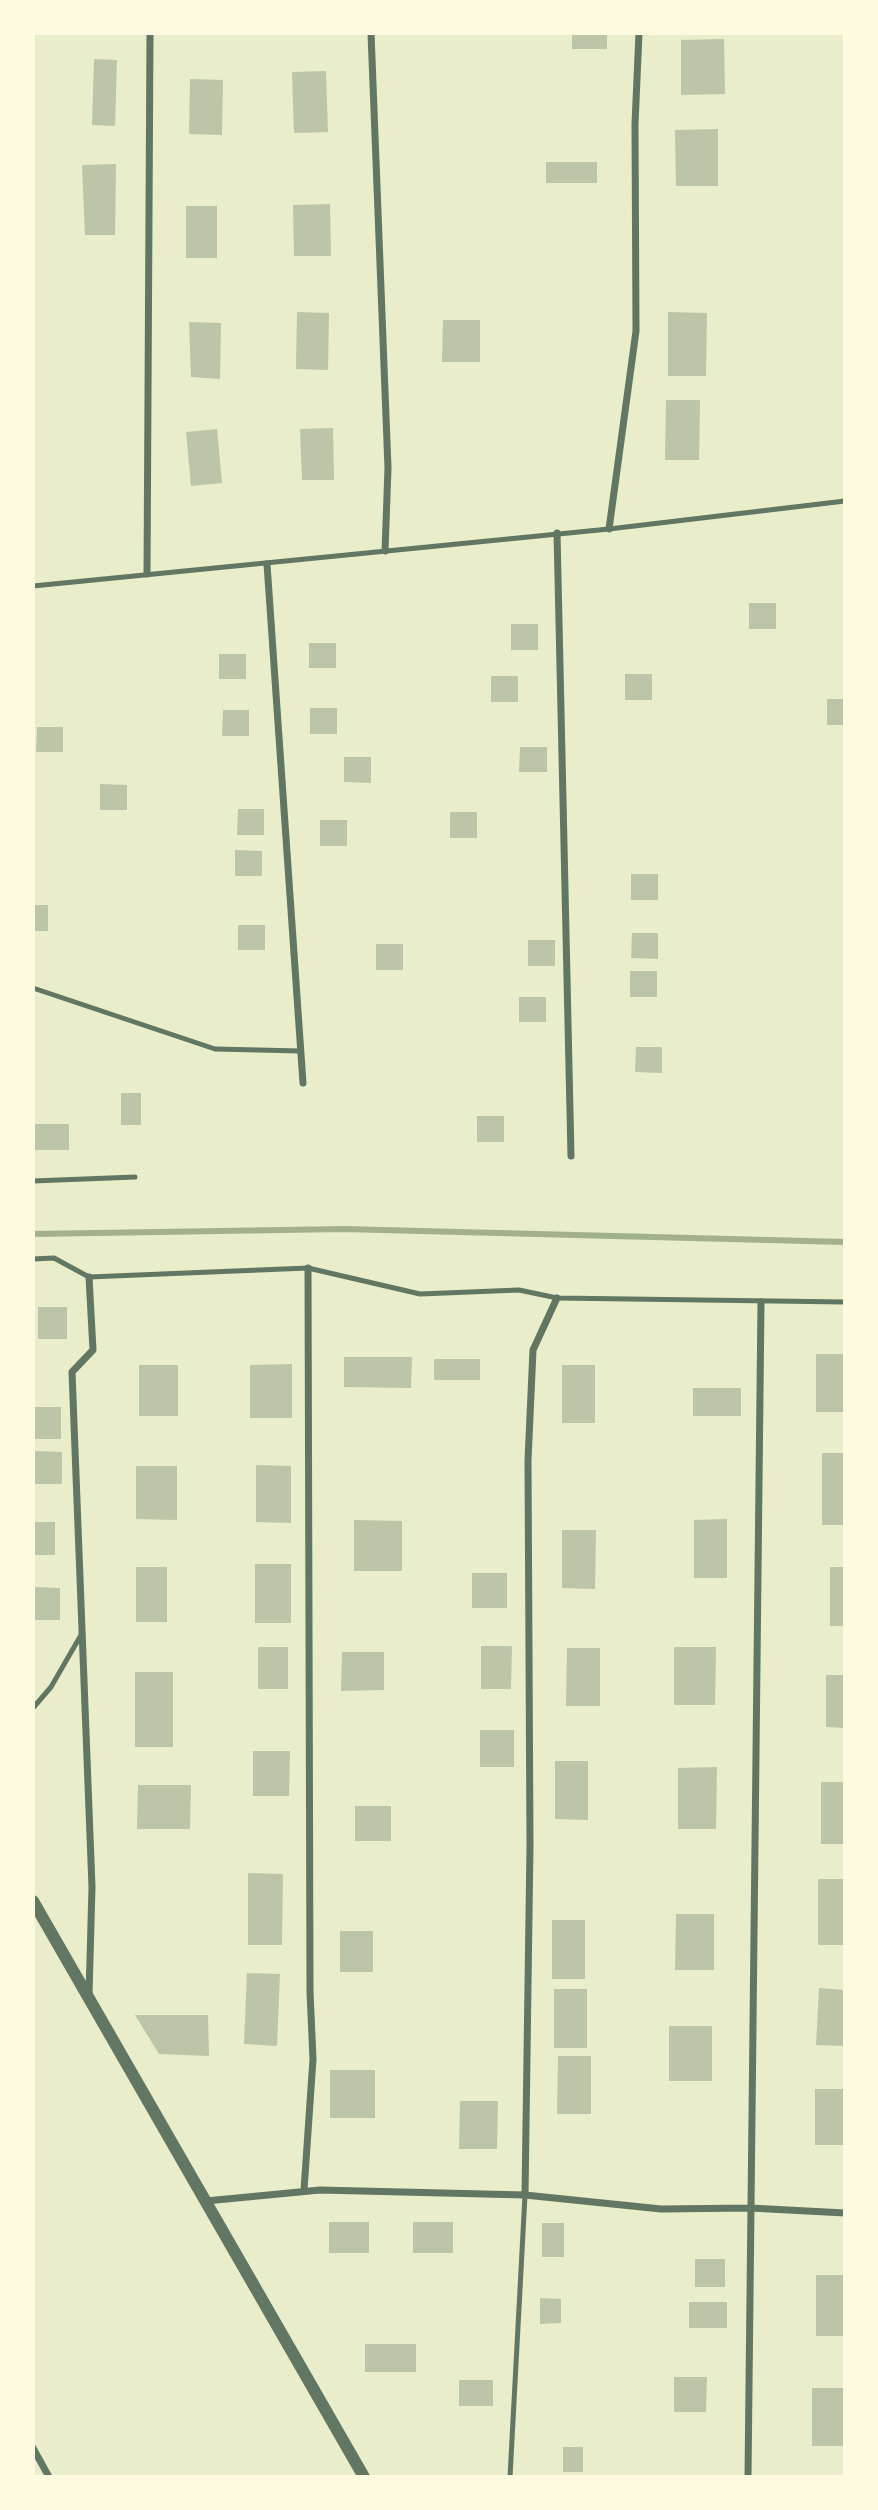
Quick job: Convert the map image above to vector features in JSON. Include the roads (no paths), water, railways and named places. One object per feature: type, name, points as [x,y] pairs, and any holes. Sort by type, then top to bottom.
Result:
[{"type":"street","points":[[147,574],[150,33]]},
{"type":"street","points":[[371,33],[388,468],[385,551]]},
{"type":"street","points":[[609,529],[636,331],[635,124],[639,33]]},
{"type":"street","points":[[557,533],[571,1156]]},
{"type":"street","points":[[267,564],[303,1083]]},
{"type":"street","points":[[304,2190],[313,2059],[310,1992],[309,1268]]},
{"type":"street","points":[[89,1277],[93,1350],[72,1373],[92,1887],[89,1995]]},
{"type":"street","points":[[525,2195],[530,1845],[528,1460],[533,1349],[556,1297]]},
{"type":"street","points":[[748,2477],[761,1302]]},
{"type":"street","points":[[33,1901],[364,2477]]},
{"type":"street","points":[[205,2201],[304,2190],[525,2195],[661,2209],[750,2208],[845,2213]]},
{"type":"street","points":[[33,2448],[49,2477]]},
{"type":"lane","points":[[33,586],[609,529],[845,501]]},
{"type":"lane","points":[[33,988],[215,1049],[301,1051]]},
{"type":"lane","points":[[33,1181],[135,1177]]},
{"type":"lane","points":[[33,1259],[54,1258],[89,1277],[309,1268],[420,1294],[519,1290],[556,1297],[845,1302]]},
{"type":"lane","points":[[33,1708],[51,1687],[83,1632]]},
{"type":"lane","points":[[510,2477],[525,2195]]},
{"type":"waterway","points":[[33,1234],[344,1229],[845,1242]]}]
